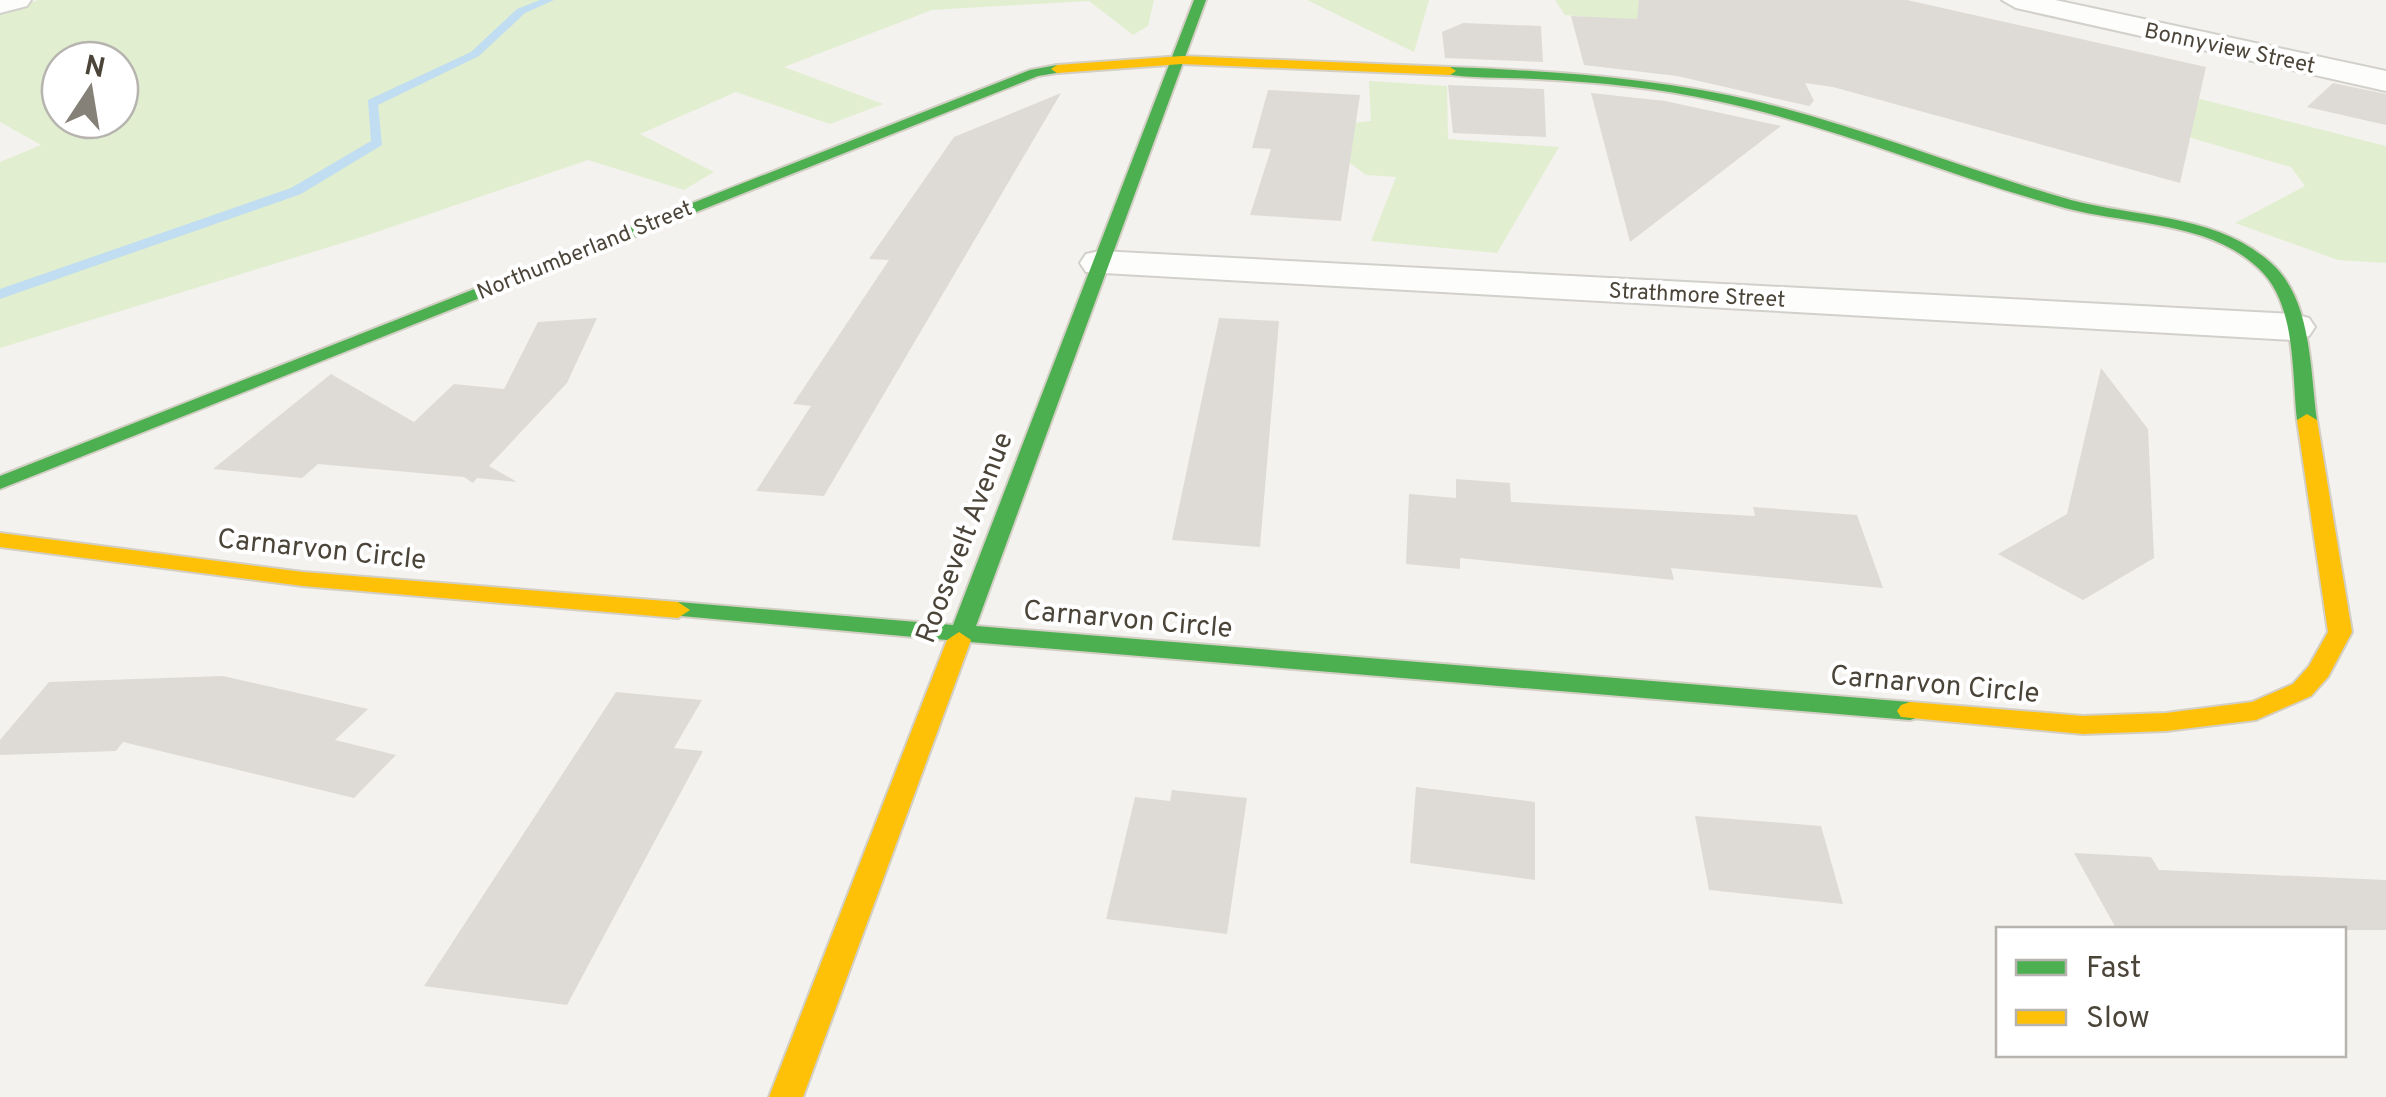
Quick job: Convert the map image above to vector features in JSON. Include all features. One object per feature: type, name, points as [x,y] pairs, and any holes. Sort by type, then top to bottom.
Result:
[{"type":"street","points":[[0,4],[16,0]]},
{"type":"street","name":"Roosevelt Avenue","points":[[786,1097],[1200,0]]},
{"type":"street","name":"Bonnyview Street","points":[[2016,0],[2386,81]]},
{"type":"street","name":"Carnarvon Circle","points":[[0,540],[303,579],[2083,725],[2242,712],[2299,692],[2318,674],[2340,632],[2287,290],[2272,267],[2243,248],[2184,230],[2073,206],[1730,100],[1605,83],[1178,59]]},
{"type":"street","name":"Northumberland Street","points":[[0,483],[1015,80],[1098,62],[1178,59]]},
{"type":"street","name":"Strathmore Street","points":[[1100,263],[2293,327]]},
{"type":"green space","points":[[39,0],[1154,0],[1148,26],[1133,35],[1089,1],[932,10],[784,67],[883,104],[830,124],[736,92],[640,134],[714,172],[684,190],[588,160],[365,236],[0,348],[0,162],[41,145],[0,122],[0,11]]},
{"type":"green space","points":[[1307,0],[1429,0],[1414,52]]},
{"type":"green space","points":[[1555,0],[1754,0],[2141,84],[2386,146],[2386,263],[2338,260],[2235,223],[2305,186],[2291,167],[2188,137],[1725,31],[1565,15]]},
{"type":"green space","points":[[1369,81],[1447,86],[1448,139],[1559,147],[1497,253],[1371,241],[1396,177],[1366,175],[1337,153],[1342,124],[1371,121]]},
{"type":"building","points":[[1639,0],[1907,0],[2206,67],[2180,183],[1833,87],[1805,83],[1814,101],[1809,106],[1677,76],[1584,65],[1571,16],[1637,19]]},
{"type":"building","points":[[1463,23],[1541,26],[1543,62],[1445,58],[1442,32]]},
{"type":"building","points":[[2333,83],[2386,94],[2386,125],[2307,107]]},
{"type":"building","points":[[1448,85],[1544,89],[1546,137],[1453,133]]},
{"type":"building","points":[[1268,90],[1360,95],[1341,221],[1250,215],[1271,149],[1252,148]]},
{"type":"building","points":[[1061,93],[824,496],[756,491],[811,406],[793,404],[889,260],[869,259],[954,137]]},
{"type":"building","points":[[1591,93],[1665,101],[1781,126],[1630,242]]},
{"type":"building","points":[[597,318],[567,383],[489,466],[517,482],[477,478],[473,483],[464,477],[318,464],[302,478],[213,469],[331,374],[414,422],[454,384],[504,389],[538,322]]},
{"type":"building","points":[[1219,318],[1279,321],[1260,547],[1172,540]]},
{"type":"building","points":[[2101,368],[2148,429],[2154,558],[2083,600],[1998,554],[2067,514]]},
{"type":"building","points":[[1456,479],[1510,483],[1511,502],[1755,516],[1753,507],[1857,515],[1883,588],[1671,568],[1674,580],[1460,558],[1460,569],[1406,564],[1409,494],[1456,498]]},
{"type":"building","points":[[223,676],[368,709],[335,740],[396,755],[354,798],[123,742],[116,751],[0,755],[0,740],[49,682]]},
{"type":"building","points":[[616,692],[702,700],[674,748],[703,751],[567,1005],[424,986]]},
{"type":"building","points":[[1416,787],[1535,802],[1535,880],[1410,863]]},
{"type":"building","points":[[1172,790],[1247,798],[1227,934],[1106,919],[1135,797],[1170,801]]},
{"type":"building","points":[[1695,816],[1821,826],[1843,904],[1709,890]]},
{"type":"building","points":[[2074,853],[2151,857],[2159,870],[2386,880],[2386,930],[2115,927]]},
{"type":"waterway","points":[[0,294],[296,191],[378,142],[372,103],[475,54],[521,11],[549,0]]},
{"type":"traffic: fast","points":[[959,640],[1200,0]]},
{"type":"traffic: fast","points":[[0,483],[1035,73],[1057,69]]},
{"type":"traffic: fast","points":[[1450,71],[1582,78],[1714,96],[1849,132],[2069,204],[2174,224],[2226,240],[2269,269],[2287,299],[2297,340],[2307,420]]},
{"type":"traffic: fast","points":[[678,610],[1910,711]]},
{"type":"traffic: slow","points":[[1057,69],[1182,60],[1450,71]]},
{"type":"traffic: slow","points":[[1910,711],[2083,725],[2166,722],[2256,711],[2302,690],[2319,671],[2340,632],[2307,420]]},
{"type":"traffic: slow","points":[[0,540],[303,579],[678,610]]},
{"type":"traffic: slow","points":[[786,1097],[959,640]]}]
